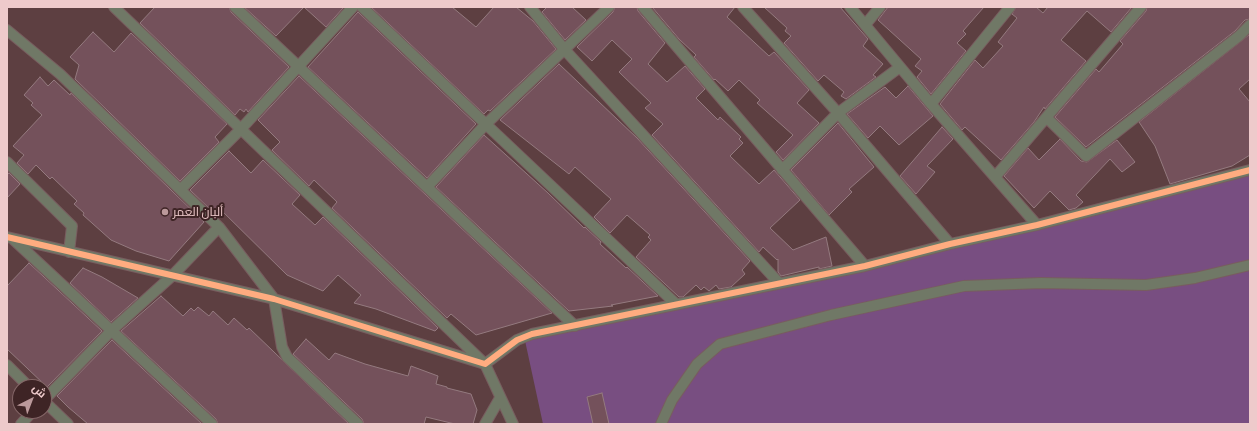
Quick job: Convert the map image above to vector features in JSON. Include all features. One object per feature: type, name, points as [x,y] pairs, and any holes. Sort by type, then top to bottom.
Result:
[{"type":"street","points":[[114,7],[240,130],[448,327],[485,364],[513,424]]},
{"type":"street","points":[[235,7],[300,66],[575,326]]},
{"type":"street","points":[[181,189],[240,130],[353,7]]},
{"type":"street","points":[[362,7],[485,125],[676,304]]},
{"type":"street","points":[[530,7],[564,49],[779,283]]},
{"type":"street","points":[[427,187],[485,125],[609,7]]},
{"type":"street","points":[[642,7],[865,266]]},
{"type":"street","points":[[743,7],[838,113],[950,244]]},
{"type":"street","points":[[850,7],[931,104],[1037,225]]},
{"type":"street","points":[[865,25],[880,7]]},
{"type":"street","points":[[931,104],[1010,7]]},
{"type":"street","points":[[995,177],[1141,7]]},
{"type":"street","points":[[1047,118],[1086,156],[1239,36],[1250,25]]},
{"type":"street","points":[[7,30],[60,74],[219,227],[274,299],[282,347],[287,357],[358,424]]},
{"type":"street","points":[[782,170],[838,113],[900,67]]},
{"type":"street","points":[[7,162],[72,226],[69,252]]},
{"type":"street","points":[[485,364],[517,340],[524,337],[676,304],[865,266],[950,244],[1037,225],[1250,170]]},
{"type":"street","points":[[52,393],[112,330],[173,275],[219,227]]},
{"type":"street","points":[[10,238],[274,299],[485,364]]},
{"type":"street","points":[[10,238],[112,330],[212,424]]},
{"type":"street","points":[[661,424],[672,400],[697,364],[720,344],[831,315],[964,286],[1041,283],[1146,285],[1195,278],[1250,265]]},
{"type":"street","points":[[7,365],[21,379]]},
{"type":"street","points":[[485,424],[500,398]]},
{"type":"street","points":[[52,409],[68,424]]},
{"type":"shaded area","points":[[1250,172],[1250,424],[543,424],[524,336],[876,259]]},
{"type":"building","points":[[155,7],[229,7],[231,12],[289,67],[248,112],[246,109],[244,112],[240,109],[235,115],[140,23]]},
{"type":"building","points":[[244,7],[304,7],[276,36]]},
{"type":"building","points":[[304,7],[344,7],[326,27]]},
{"type":"building","points":[[371,7],[452,7],[476,27],[494,7],[516,7],[533,21],[556,49],[490,111],[488,110],[484,114]]},
{"type":"building","points":[[547,7],[572,7],[586,20],[565,40],[542,12]]},
{"type":"building","points":[[615,7],[637,7],[638,11],[665,43],[648,64],[667,82],[685,66],[705,89],[696,98],[718,120],[720,117],[741,137],[739,139],[743,143],[730,156],[759,184],[774,170],[800,200],[770,228],[793,250],[826,237],[832,266],[819,269],[819,267],[781,276],[778,272],[778,259],[777,260],[763,247],[759,252],[652,135],[663,124],[645,108],[651,103],[619,72],[632,59],[612,40],[592,61],[577,47],[613,12]]},
{"type":"building","points":[[652,7],[735,7],[727,17],[769,56],[774,52],[809,90],[797,103],[819,123],[783,160],[776,152],[793,135],[757,103],[760,100],[739,80],[728,91],[715,79],[714,80],[694,57],[696,55],[679,39]]},
{"type":"building","points":[[764,7],[840,7],[868,39],[863,46],[883,64],[873,75],[876,77],[846,99],[841,96],[844,92],[824,75],[818,81],[784,43],[791,36],[785,31],[787,28]]},
{"type":"building","points":[[888,7],[984,7],[963,31],[966,34],[957,43],[966,51],[931,94],[917,77],[922,71],[915,66],[921,59],[878,20]]},
{"type":"building","points":[[1016,7],[1036,7],[1043,13],[1048,7],[1132,7],[1111,32],[1087,11],[1061,40],[1086,61],[1045,109],[1044,107],[1034,122],[1001,160],[965,127],[962,130],[940,104],[975,60],[983,68],[1003,46],[998,42],[1017,18],[1012,14]]},
{"type":"building","points":[[1147,7],[1250,7],[1250,19],[1245,20],[1235,31],[1086,147],[1055,117],[1096,69],[1099,72],[1123,44],[1120,41],[1146,11]]},
{"type":"building","points":[[358,12],[476,124],[427,178],[308,67]]},
{"type":"building","points":[[93,32],[114,52],[131,33],[227,124],[215,137],[219,142],[180,181],[75,79],[79,65],[70,57]]},
{"type":"building","points":[[1250,34],[1250,79],[1239,89],[1250,102],[1250,155],[1232,166],[1170,184],[1155,146],[1139,122]]},
{"type":"building","points":[[559,64],[637,138],[750,261],[742,270],[745,274],[731,287],[719,289],[716,285],[709,291],[704,287],[701,290],[696,285],[683,297],[679,297],[636,257],[651,240],[648,237],[650,235],[627,215],[610,233],[594,217],[611,199],[575,167],[569,174],[500,120]]},
{"type":"building","points":[[299,76],[552,313],[476,335],[451,314],[447,318],[332,208],[337,202],[314,180],[309,186],[272,150],[280,142],[258,120]]},
{"type":"building","points":[[40,77],[48,86],[54,80],[70,95],[71,93],[204,222],[169,261],[136,251],[111,240],[83,215],[84,213],[74,204],[77,201],[52,177],[50,179],[36,165],[28,174],[17,163],[24,155],[13,146],[42,115],[31,105],[33,103],[24,95]]},
{"type":"building","points":[[908,86],[933,116],[899,145],[880,126],[868,138],[847,114],[885,87],[896,98]]},
{"type":"building","points":[[838,123],[874,167],[849,189],[852,192],[829,215],[791,170]]},
{"type":"building","points":[[942,127],[953,139],[927,166],[935,172],[916,194],[900,176]]},
{"type":"building","points":[[484,135],[601,242],[600,244],[658,296],[611,305],[613,306],[569,311],[436,187]]},
{"type":"building","points":[[1060,139],[1081,161],[1087,162],[1117,140],[1135,162],[1122,172],[1110,159],[1076,195],[1083,202],[1076,208],[1069,210],[1050,191],[1034,208],[1004,176],[1028,148],[1039,160]]},
{"type":"building","points":[[229,151],[251,173],[263,160],[300,195],[292,204],[315,225],[323,217],[438,328],[435,331],[376,309],[354,303],[361,295],[338,275],[323,291],[287,275],[218,207],[213,212],[190,190]]},
{"type":"building","points":[[9,173],[20,184],[7,198],[7,175]]},
{"type":"building","points":[[29,263],[102,331],[52,382],[52,379],[39,379],[7,349],[7,286]]},
{"type":"building","points":[[83,268],[138,298],[111,322],[70,283]]},
{"type":"building","points":[[161,296],[183,316],[191,308],[194,311],[198,307],[209,316],[213,311],[228,325],[234,318],[247,330],[249,328],[349,424],[218,424],[216,419],[121,331]]},
{"type":"building","points":[[306,339],[329,360],[335,353],[365,364],[408,376],[411,366],[438,376],[436,384],[471,394],[477,410],[473,424],[455,424],[426,417],[424,424],[364,424],[362,419],[293,354]]},
{"type":"building","points":[[112,340],[202,424],[88,424],[68,407],[57,396]]},
{"type":"building","points":[[602,393],[609,424],[593,424],[587,397]]},
{"type":"cycle path","points":[[7,237],[274,299],[485,364],[517,340],[532,334],[865,266],[950,244],[1037,225],[1250,170]]},
{"type":"place","name":"ألبان العمر","points":[[165,212]]}]
